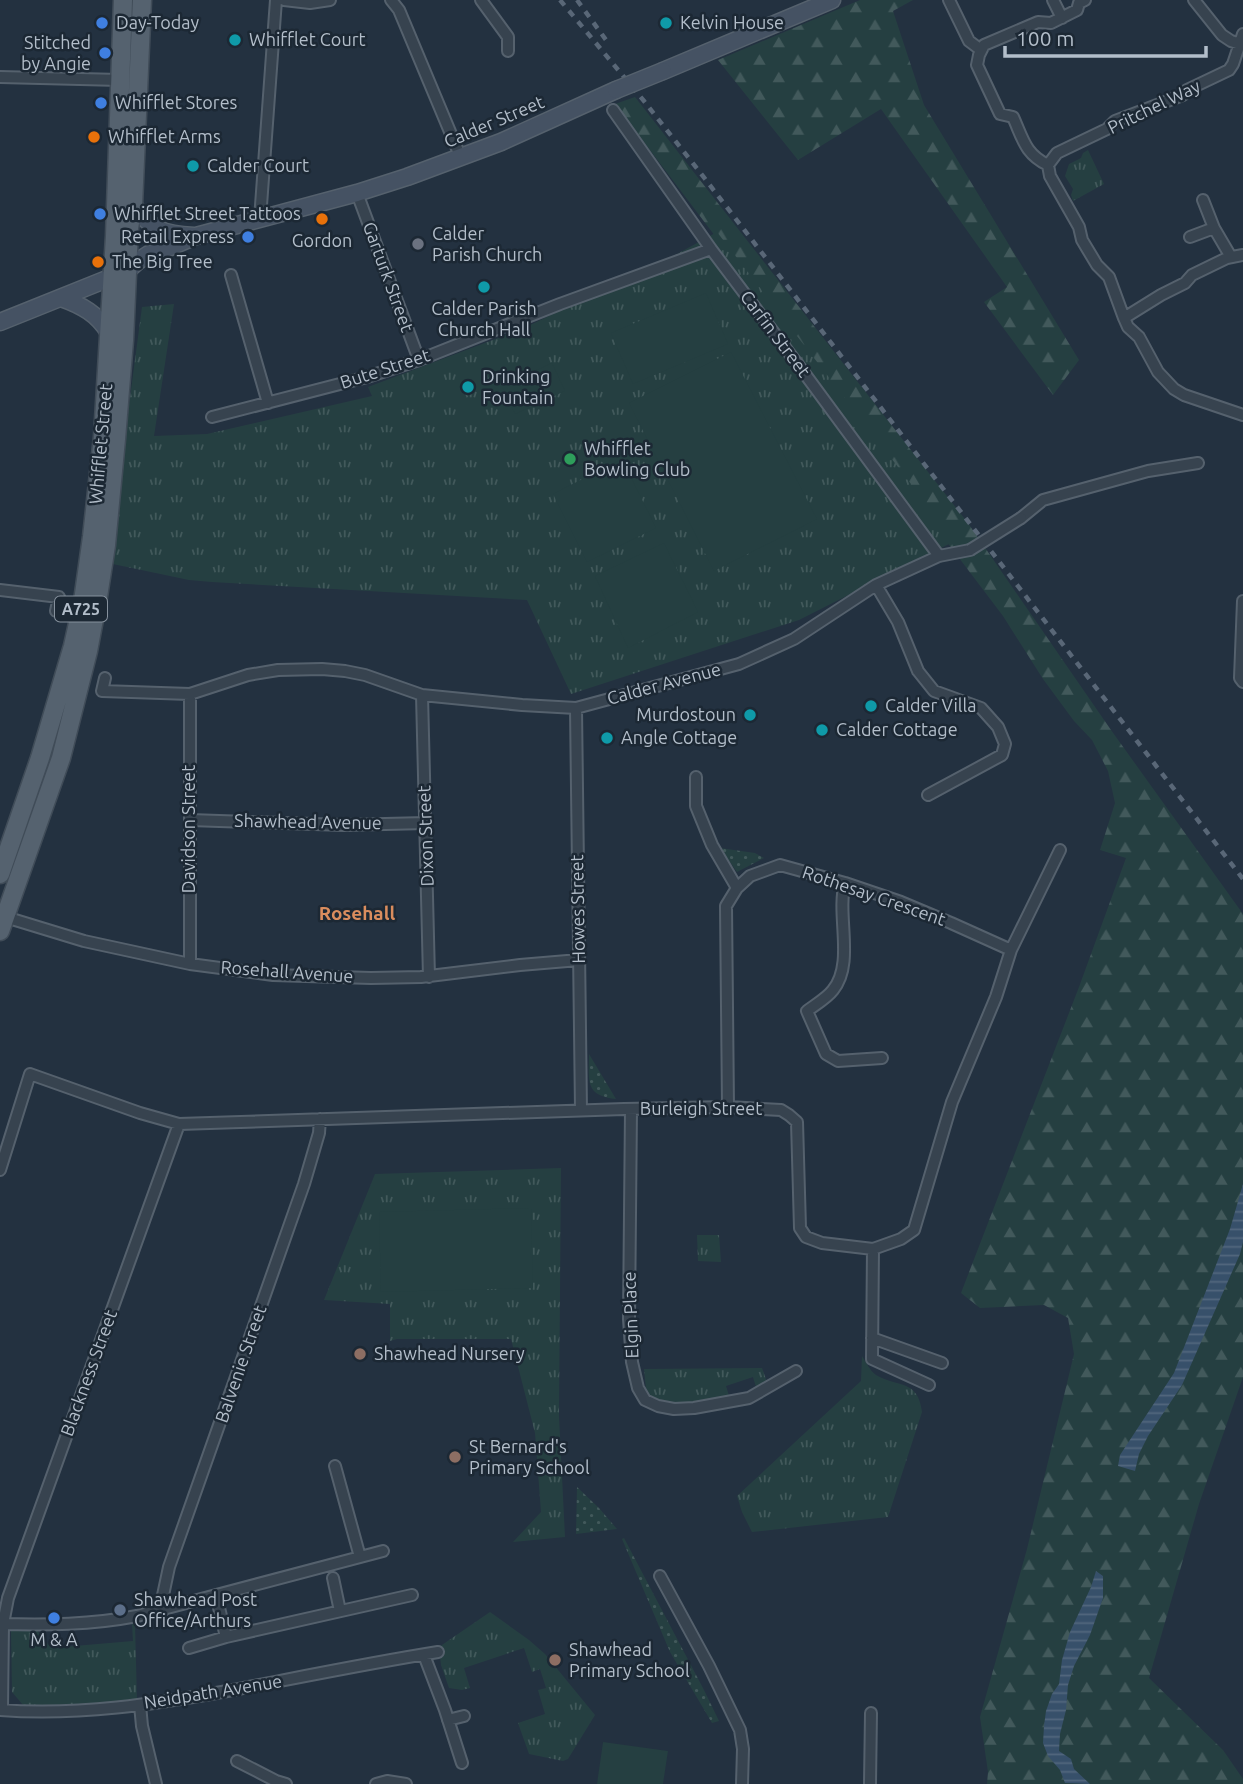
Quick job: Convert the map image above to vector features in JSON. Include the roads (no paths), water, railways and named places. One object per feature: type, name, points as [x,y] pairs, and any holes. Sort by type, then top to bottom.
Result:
[{"type":"main road","name":"Whifflet Street","points":[[2,921],[61,758],[88,651],[106,545],[113,466],[121,273],[117,209],[123,0]]},
{"type":"main road","name":"Whifflet Street","points":[[0,874],[40,758],[73,646],[93,537],[103,437],[109,333],[133,205],[142,0]]},
{"type":"main road","name":"Calder Street","points":[[0,322],[121,273],[149,254],[196,236],[357,193],[461,158],[832,0]]},
{"type":"main road","points":[[133,205],[150,226],[179,235],[196,236]]},
{"type":"main road","points":[[61,298],[96,316],[109,333]]},
{"type":"street","points":[[260,219],[276,0]]},
{"type":"street","points":[[284,0],[310,3],[330,0]]},
{"type":"street","points":[[391,0],[399,10],[461,158]]},
{"type":"street","points":[[481,0],[508,37],[508,51]]},
{"type":"street","points":[[949,0],[969,41],[981,50]]},
{"type":"street","points":[[1053,0],[1062,18]]},
{"type":"street","points":[[1085,0],[1079,3],[1076,10],[1051,23],[1038,22],[984,45],[976,65],[1000,114],[1013,117],[1030,153],[1036,160],[1048,165],[1050,176],[1079,227],[1082,240],[1097,265],[1109,277],[1128,327],[1139,337],[1158,372],[1174,389],[1184,395],[1243,415]]},
{"type":"street","points":[[1194,0],[1222,35],[1242,41]]},
{"type":"street","name":"Pritchel Way","points":[[1048,165],[1057,153],[1107,129],[1115,121],[1182,95],[1229,70],[1242,41]]},
{"type":"street","points":[[0,77],[120,80]]},
{"type":"street","name":"Carfin Street","points":[[613,110],[711,249],[939,556]]},
{"type":"street","name":"Garturk Street","points":[[357,193],[419,360]]},
{"type":"street","points":[[1124,318],[1185,283],[1192,275],[1237,256],[1214,228],[1203,200]]},
{"type":"street","points":[[1190,237],[1214,228]]},
{"type":"street","name":"Bute Street","points":[[212,417],[367,377],[419,360],[711,249]]},
{"type":"street","points":[[231,275],[268,403]]},
{"type":"street","name":"Calder Avenue","points":[[105,678],[102,691],[190,694],[248,675],[278,670],[322,669],[365,675],[422,695],[576,708],[739,664],[794,639],[876,585],[939,556],[970,550],[1021,518],[1043,500],[1148,471],[1198,463]]},
{"type":"street","points":[[876,585],[898,622],[918,671],[934,691],[981,708],[998,727],[1005,744],[1002,755],[928,794]]},
{"type":"street","points":[[0,590],[59,597],[56,611]]},
{"type":"street","points":[[1243,601],[1240,678],[1243,682]]},
{"type":"street","name":"Davidson Street","points":[[190,694],[190,964]]},
{"type":"street","name":"Dixon Street","points":[[422,695],[429,977]]},
{"type":"street","name":"Howes Street","points":[[576,708],[581,1110]]},
{"type":"street","points":[[696,777],[696,806],[712,845],[737,888],[726,906],[729,1107]]},
{"type":"street","name":"Shawhead Avenue","points":[[190,820],[344,825],[426,823]]},
{"type":"street","name":"Burleigh Street","points":[[0,1170],[30,1074],[179,1124],[581,1110],[729,1107],[782,1111],[797,1122],[800,1228],[806,1237],[822,1243],[873,1249],[901,1239],[914,1230],[952,1102],[996,997],[1011,950],[1060,850]]},
{"type":"street","name":"Rothesay Crescent","points":[[737,888],[750,876],[780,865],[901,902],[1011,950]]},
{"type":"street","points":[[845,883],[842,895],[843,972],[833,991],[807,1011],[826,1054],[838,1060],[881,1058]]},
{"type":"street","name":"Rosehall Avenue","points":[[2,921],[84,942],[190,964],[272,975],[429,977],[579,960]]},
{"type":"street","name":"Elgin Place","points":[[631,1109],[629,1319],[632,1362],[638,1388],[645,1400],[674,1409],[748,1398],[796,1371]]},
{"type":"street","name":"Balvenie Street","points":[[164,1609],[162,1600],[169,1567],[304,1184],[319,1133],[320,1119]]},
{"type":"street","name":"Blackness Street","points":[[1,1710],[1,1624],[8,1598],[179,1124]]},
{"type":"street","points":[[873,1249],[872,1359],[929,1385]]},
{"type":"street","points":[[872,1338],[942,1363]]},
{"type":"street","points":[[335,1466],[360,1557]]},
{"type":"street","points":[[1,1624],[74,1625],[104,1622],[164,1609],[383,1551]]},
{"type":"street","points":[[660,1576],[740,1730],[743,1749],[742,1784]]},
{"type":"street","points":[[333,1578],[340,1611]]},
{"type":"street","points":[[216,1595],[226,1637]]},
{"type":"street","points":[[189,1648],[226,1637],[412,1595]]},
{"type":"street","name":"Neidpath Avenue","points":[[1,1710],[40,1713],[80,1711],[178,1700],[438,1652]]},
{"type":"street","points":[[424,1655],[462,1763]]},
{"type":"street","points":[[140,1704],[142,1726],[156,1784]]},
{"type":"street","points":[[870,1784],[871,1713]]},
{"type":"street","points":[[448,1720],[464,1716]]},
{"type":"street","points":[[237,1761],[276,1782],[286,1784]]},
{"type":"street","points":[[376,1784],[387,1781],[406,1784]]},
{"type":"water","points":[[1243,1184],[1243,1242],[1240,1254],[1182,1385],[1148,1436],[1139,1454],[1135,1471],[1118,1466],[1120,1455],[1174,1373],[1230,1229]]},
{"type":"water","points":[[1096,1571],[1103,1576],[1103,1598],[1068,1685],[1059,1751],[1071,1759],[1074,1769],[1090,1784],[1065,1783],[1043,1743],[1046,1711],[1059,1684],[1070,1632]]},
{"type":"railway","points":[[560,0],[699,171],[1243,879]]},
{"type":"railway","points":[[577,0],[606,40]]},
{"type":"place","name":"Day-Today","points":[[102,23]]},
{"type":"place","name":"Kelvin House","points":[[666,23]]},
{"type":"place","name":"Whifflet Court","points":[[235,40]]},
{"type":"place","name":"Stitched by Angie","points":[[105,53]]},
{"type":"place","name":"Whifflet Stores","points":[[101,103]]},
{"type":"place","name":"Whifflet Arms","points":[[94,137]]},
{"type":"place","name":"Calder Court","points":[[193,166]]},
{"type":"place","name":"Whifflet Street Tattoos","points":[[100,214]]},
{"type":"place","name":"Gordon","points":[[322,219]]},
{"type":"place","name":"Retail Express","points":[[248,237]]},
{"type":"place","name":"Calder Parish Church","points":[[418,244]]},
{"type":"place","name":"The Big Tree","points":[[98,262]]},
{"type":"place","name":"Calder Parish Church Hall","points":[[484,287]]},
{"type":"place","name":"Drinking Fountain","points":[[468,387]]},
{"type":"place","name":"Whifflet Bowling Club","points":[[570,459]]},
{"type":"place","name":"Calder Villa","points":[[871,706]]},
{"type":"place","name":"Murdostoun","points":[[750,715]]},
{"type":"place","name":"Calder Cottage","points":[[822,730]]},
{"type":"place","name":"Angle Cottage","points":[[607,738]]},
{"type":"place","name":"Shawhead Nursery","points":[[360,1354]]},
{"type":"place","name":"St Bernard's Primary School","points":[[455,1457]]},
{"type":"place","name":"Shawhead Post Office/Arthurs","points":[[120,1610]]},
{"type":"place","name":"M & A","points":[[54,1618]]},
{"type":"place","name":"Shawhead Primary School","points":[[555,1660]]},
{"type":"district","name":"Rosehall","points":[[357,913]]}]
